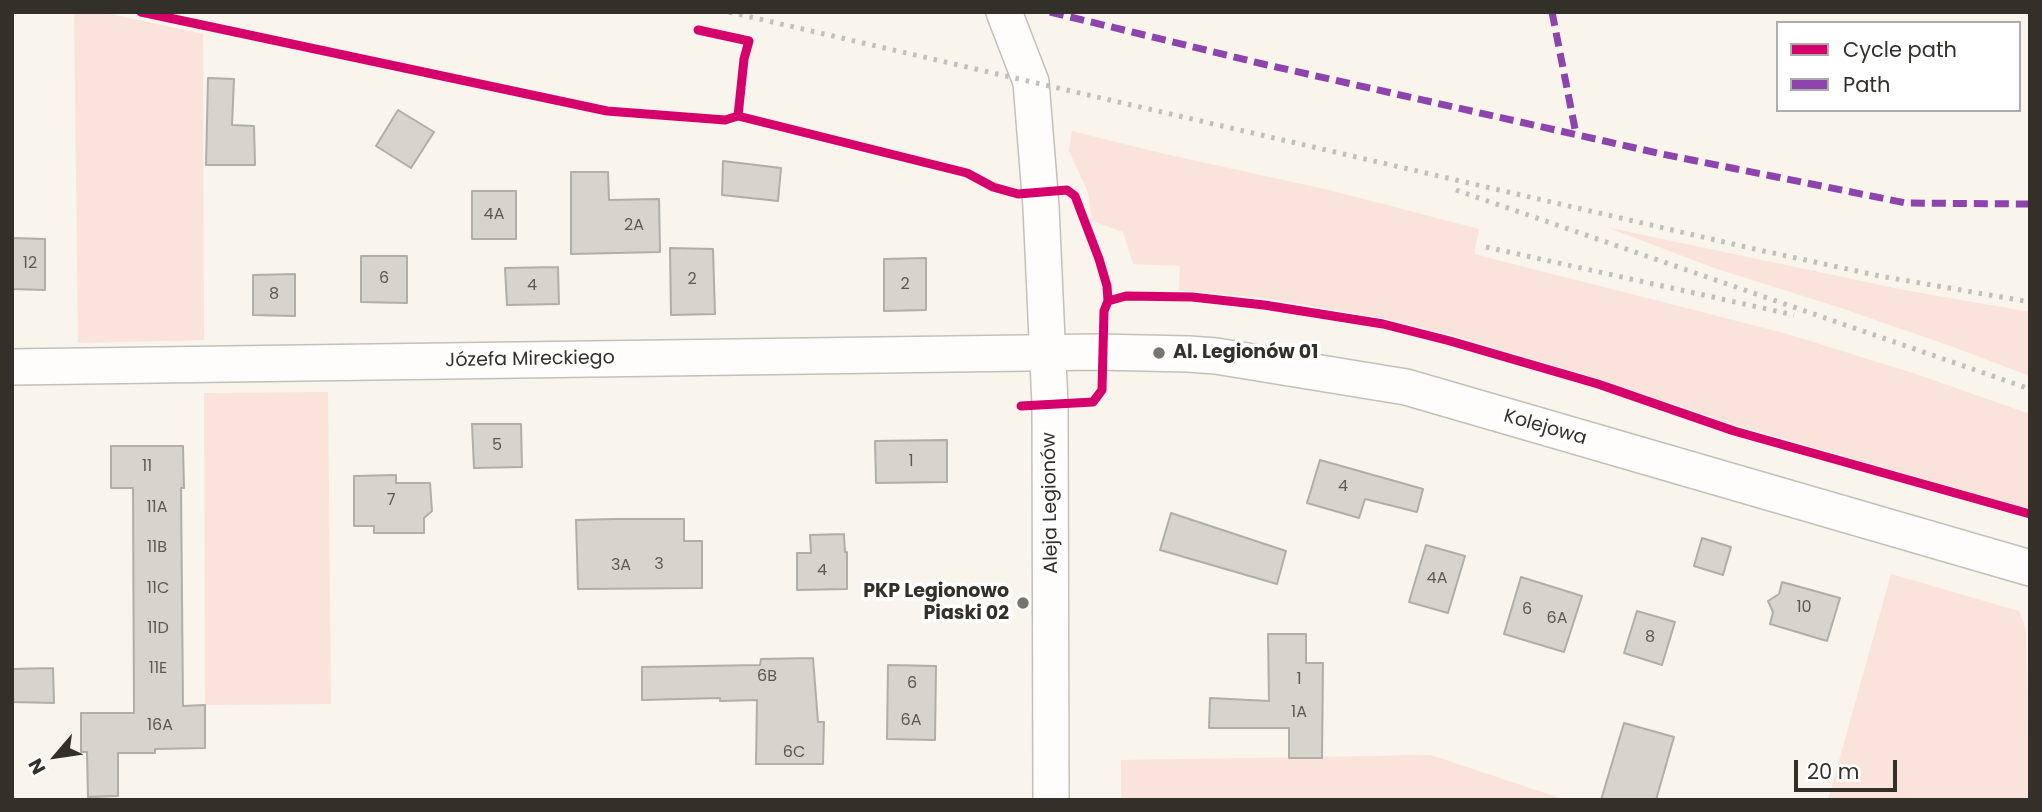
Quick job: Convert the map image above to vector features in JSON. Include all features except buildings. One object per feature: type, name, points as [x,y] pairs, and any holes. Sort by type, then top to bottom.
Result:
[{"type":"street","name":"Aleja Legionów","points":[[1004,12],[1031,82],[1041,206],[1048,353],[1052,556],[1051,800]]},
{"type":"street","name":"Józefa Mireckiego","points":[[12,367],[1048,353]]},
{"type":"street","name":"Kolejowa","points":[[1048,353],[1216,356],[1406,387],[2030,568]]},
{"type":"shaded area","points":[[74,12],[101,12],[203,34],[204,340],[78,343]]},
{"type":"shaded area","points":[[1072,131],[1329,190],[1479,229],[1474,254],[1784,333],[1916,374],[2030,414],[2030,509],[1735,425],[1600,379],[1451,335],[1382,318],[1264,298],[1179,290],[1180,266],[1133,264],[1123,232],[1092,221],[1088,192],[1069,151]]},
{"type":"shaded area","points":[[1606,227],[1904,290],[2030,312],[2030,376],[1841,308],[1717,269]]},
{"type":"shaded area","points":[[328,392],[331,704],[205,705],[204,393]]},
{"type":"shaded area","points":[[1891,574],[2019,611],[2026,629],[2029,800],[1828,800]]},
{"type":"shaded area","points":[[1431,755],[1566,800],[1121,800],[1121,760]]},
{"type":"railway","points":[[729,12],[1759,250],[1880,276],[2030,302]]},
{"type":"railway","points":[[1456,190],[2030,389]]},
{"type":"railway","points":[[1486,247],[1794,315]]},
{"type":"marked path","points":[[1050,12],[1263,64],[1662,154],[1906,203],[2030,204]]},
{"type":"marked path","points":[[1552,12],[1576,134]]},
{"type":"cycle path","points":[[141,12],[607,111],[725,120],[738,116],[967,173],[993,187],[1018,194],[1067,190],[1075,196],[1099,259],[1107,286],[1108,301]]},
{"type":"cycle path","points":[[698,30],[749,41],[744,59],[738,116]]},
{"type":"cycle path","points":[[1021,406],[1093,402],[1102,390],[1104,311],[1108,301],[1126,296],[1192,297],[1264,305],[1383,324],[1450,341],[1598,384],[1734,431],[2030,514]]},
{"type":"place","name":"Al. Legionów 01","points":[[1159,353]]},
{"type":"place","name":"PKP Legionowo Piaski 02","points":[[1023,603]]}]
